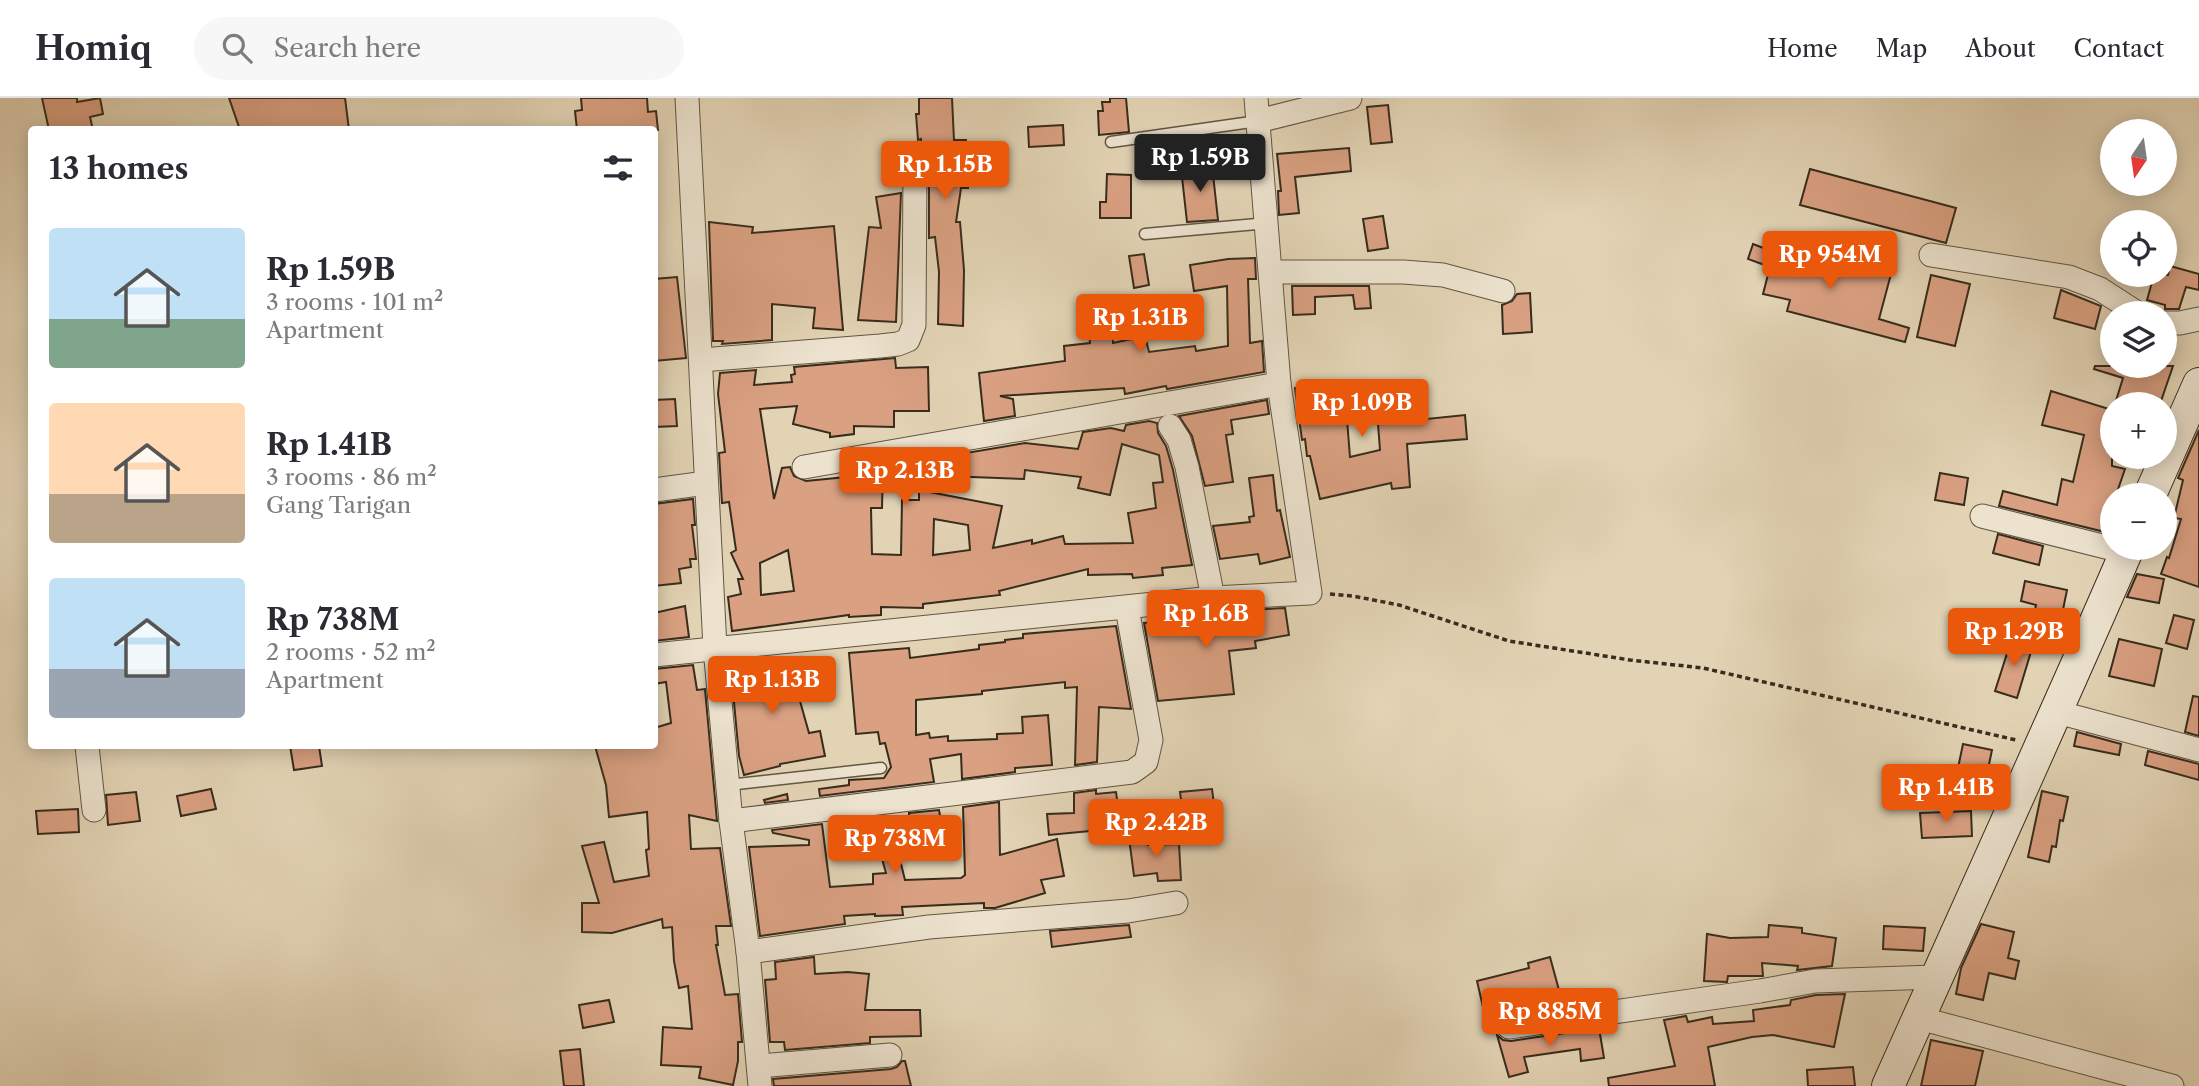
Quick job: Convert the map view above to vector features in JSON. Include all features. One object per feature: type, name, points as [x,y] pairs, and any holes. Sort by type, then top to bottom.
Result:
[{"type":"main road","points":[[2155,483],[2199,384]]},
{"type":"main road","points":[[1888,1086],[1935,977],[2042,746],[2123,560]]},
{"type":"street","points":[[687,98],[715,648],[759,1076],[890,1055]]},
{"type":"street","points":[[658,655],[1213,598],[1310,593],[1279,384],[1256,98]]},
{"type":"street","points":[[1258,121],[1350,98]]},
{"type":"street","points":[[701,360],[880,346],[908,340],[914,325],[915,166]]},
{"type":"street","points":[[1931,255],[2068,277],[2100,289],[2118,301]]},
{"type":"street","points":[[1271,272],[1443,275],[1503,291]]},
{"type":"street","points":[[2177,323],[2199,319]]},
{"type":"street","points":[[804,467],[1279,384]]},
{"type":"street","points":[[1170,426],[1179,440],[1186,467],[1213,598]]},
{"type":"street","points":[[658,489],[706,483]]},
{"type":"street","points":[[1982,516],[2100,544]]},
{"type":"street","points":[[731,821],[1132,772],[1146,762],[1151,740],[1127,608]]},
{"type":"street","points":[[2057,712],[2199,750]]},
{"type":"street","points":[[87,749],[94,810]]},
{"type":"street","points":[[748,952],[929,927],[1128,911],[1176,903]]},
{"type":"street","points":[[1509,1027],[1760,991],[1800,982],[1935,977]]},
{"type":"street","points":[[1919,1018],[2172,1086]]},
{"type":"lane","points":[[1111,142],[1258,121]]},
{"type":"lane","points":[[1146,234],[1268,223]]},
{"type":"lane","points":[[728,785],[881,768]]},
{"type":"path","points":[[1310,593],[1353,596],[1399,606],[1475,631],[1526,644],[1703,668],[2042,746]]},
{"type":"building","points":[[42,98],[77,98],[77,102],[100,98],[103,114],[90,117],[92,126],[48,126]]},
{"type":"building","points":[[229,98],[345,98],[348,126],[239,126]]},
{"type":"building","points":[[581,98],[647,98],[648,112],[656,111],[658,126],[577,126],[575,111],[582,110]]},
{"type":"building","points":[[919,98],[952,98],[954,140],[966,140],[968,188],[961,188],[956,222],[960,222],[964,270],[963,326],[938,324],[939,272],[935,237],[929,238],[929,166],[927,159],[921,154],[921,139],[918,140],[916,114],[919,114]]},
{"type":"building","points":[[1110,98],[1126,98],[1129,132],[1099,135],[1098,111],[1103,111],[1102,102],[1110,102]]},
{"type":"building","points":[[1388,105],[1392,142],[1371,144],[1367,107]]},
{"type":"building","points":[[1063,125],[1064,145],[1029,147],[1028,127]]},
{"type":"building","points":[[1349,148],[1351,171],[1295,177],[1299,213],[1279,215],[1278,191],[1281,191],[1277,154]]},
{"type":"building","points":[[1212,165],[1218,220],[1187,222],[1181,168]]},
{"type":"building","points":[[1810,169],[1956,208],[1946,243],[1800,205]]},
{"type":"building","points":[[1107,174],[1131,175],[1131,218],[1100,218],[1100,202],[1106,202]]},
{"type":"building","points":[[901,193],[896,322],[858,320],[869,227],[881,228],[876,197]]},
{"type":"building","points":[[1383,216],[1388,248],[1368,251],[1363,219]]},
{"type":"building","points":[[709,222],[753,227],[752,233],[834,226],[843,330],[813,328],[815,308],[772,304],[772,340],[722,344],[723,341],[713,341]]},
{"type":"building","points":[[1753,244],[1800,262],[1803,250],[1891,274],[1879,319],[1909,328],[1905,342],[1787,311],[1790,300],[1763,294],[1770,267],[1748,259]]},
{"type":"building","points":[[1144,254],[1149,285],[1134,288],[1129,256]]},
{"type":"building","points":[[1255,258],[1256,279],[1248,279],[1250,343],[1262,341],[1264,372],[1125,394],[1124,388],[1000,396],[1013,399],[1015,416],[984,421],[979,373],[1065,361],[1064,346],[1090,343],[1089,334],[1113,333],[1113,343],[1145,336],[1149,352],[1195,346],[1196,351],[1228,346],[1227,286],[1194,291],[1190,265]]},
{"type":"building","points":[[2177,268],[2199,274],[2199,290],[2186,287],[2179,309],[2177,301],[2147,300],[2151,287],[2177,287]]},
{"type":"building","points":[[1931,275],[1970,284],[1955,346],[1917,337]]},
{"type":"building","points":[[677,277],[686,358],[658,361],[658,279]]},
{"type":"building","points":[[1292,286],[1369,286],[1371,308],[1355,309],[1353,295],[1315,297],[1315,314],[1293,315]]},
{"type":"building","points":[[2061,290],[2100,306],[2095,329],[2054,318]]},
{"type":"building","points":[[1530,293],[1532,332],[1503,334],[1502,305],[1512,301],[1517,294]]},
{"type":"building","points":[[895,358],[896,368],[928,367],[929,411],[894,411],[894,427],[854,426],[854,434],[830,437],[830,433],[793,424],[797,406],[760,409],[774,499],[782,468],[790,467],[794,476],[806,481],[846,477],[846,474],[883,467],[882,508],[871,508],[872,554],[901,555],[902,500],[919,500],[919,490],[1002,506],[993,548],[1032,540],[1032,544],[1063,536],[1065,544],[1133,543],[1128,513],[1156,508],[1153,483],[1163,482],[1159,455],[1122,444],[1110,495],[1078,488],[1081,477],[1025,470],[1024,479],[919,475],[919,461],[1025,443],[1078,449],[1083,432],[1111,428],[1124,431],[1126,425],[1149,421],[1157,423],[1158,433],[1166,446],[1192,565],[1162,568],[1163,575],[1133,578],[1132,574],[1088,575],[1088,569],[999,591],[1000,595],[923,604],[923,608],[881,607],[881,615],[849,615],[732,631],[728,597],[741,594],[738,579],[743,579],[731,553],[736,550],[729,502],[722,503],[719,453],[725,452],[718,394],[720,373],[756,370],[754,385],[792,382],[794,367]],"holes":[[[934,519],[968,525],[970,550],[933,555]],[[788,550],[794,591],[761,595],[760,563]]]},
{"type":"building","points":[[2123,378],[2169,378],[2164,392],[2119,392]]},
{"type":"building","points":[[1335,383],[1379,383],[1380,406],[1346,407],[1350,457],[1380,450],[1378,424],[1465,415],[1467,439],[1407,444],[1410,487],[1392,489],[1391,483],[1320,499],[1310,456],[1307,456],[1305,439],[1302,440],[1295,388]]},
{"type":"building","points":[[2051,391],[2100,406],[2100,469],[2125,469],[2120,483],[2100,483],[2100,531],[1999,506],[2003,491],[2057,505],[2062,479],[2073,482],[2084,435],[2042,425]]},
{"type":"building","points":[[675,399],[677,426],[658,427],[658,400]]},
{"type":"building","points":[[1267,400],[1269,414],[1231,420],[1233,434],[1226,435],[1233,482],[1205,486],[1192,436],[1179,416]]},
{"type":"building","points":[[2199,430],[2199,587],[2161,574],[2166,560],[2177,560],[2177,532],[2181,519],[2177,518],[2177,505],[2183,480],[2178,478]]},
{"type":"building","points":[[1940,473],[1968,478],[1964,505],[1935,500]]},
{"type":"building","points":[[1273,475],[1277,511],[1280,510],[1290,557],[1260,564],[1258,554],[1220,559],[1213,526],[1250,522],[1249,517],[1254,516],[1249,478]]},
{"type":"building","points":[[693,499],[695,525],[692,525],[696,559],[690,559],[691,567],[679,569],[681,583],[658,586],[658,503]]},
{"type":"building","points":[[1998,534],[2043,546],[2039,565],[1993,553]]},
{"type":"building","points":[[2137,574],[2164,579],[2159,603],[2127,597]]},
{"type":"building","points":[[2025,581],[2067,590],[2056,644],[2029,638],[2036,605],[2021,601]]},
{"type":"building","points":[[685,606],[689,637],[658,641],[658,612]]},
{"type":"building","points":[[1285,608],[1289,635],[1255,641],[1256,648],[1229,651],[1234,694],[1158,701],[1144,623],[1215,617],[1215,613],[1232,611]]},
{"type":"building","points":[[2174,615],[2194,620],[2187,649],[2166,643]]},
{"type":"building","points":[[1116,626],[1131,709],[1099,707],[1097,762],[1075,765],[1077,687],[1065,688],[1065,682],[982,691],[982,694],[916,700],[916,735],[929,733],[930,738],[948,736],[948,741],[997,739],[997,734],[1023,733],[1022,717],[1048,715],[1052,765],[1015,768],[1015,772],[962,779],[961,754],[930,759],[934,782],[820,796],[819,789],[849,785],[849,780],[884,778],[891,767],[885,743],[880,744],[878,732],[856,734],[849,653],[909,648],[910,658],[979,649],[979,645],[1023,638],[1023,634]]},
{"type":"building","points":[[2012,638],[2033,645],[2017,698],[1995,691]]},
{"type":"building","points":[[2119,639],[2162,649],[2154,686],[2109,676]]},
{"type":"building","points":[[801,657],[808,692],[798,694],[809,733],[820,731],[825,756],[780,764],[744,775],[739,756],[731,670]]},
{"type":"building","points":[[693,665],[697,690],[705,689],[717,821],[689,815],[691,849],[720,848],[731,926],[716,926],[716,945],[725,995],[738,994],[742,1042],[738,1042],[738,1061],[733,1085],[699,1078],[701,1067],[661,1065],[663,1027],[692,1029],[688,986],[679,988],[672,927],[663,928],[662,919],[612,933],[582,932],[582,903],[599,903],[582,846],[604,842],[614,882],[649,876],[646,850],[649,849],[647,812],[609,817],[606,785],[596,749],[658,749],[658,727],[671,723],[666,682],[658,683],[658,669]]},
{"type":"building","points":[[2193,696],[2199,697],[2199,736],[2185,732]]},
{"type":"building","points":[[2077,732],[2121,744],[2119,755],[2074,746]]},
{"type":"building","points":[[1963,744],[1992,750],[1987,774],[1958,768]]},
{"type":"building","points":[[290,749],[319,749],[322,766],[294,770]]},
{"type":"building","points":[[2148,751],[2199,764],[2199,780],[2145,765]]},
{"type":"building","points":[[211,789],[216,809],[181,816],[177,796]]},
{"type":"building","points":[[1212,789],[1217,828],[1185,832],[1180,792]]},
{"type":"building","points":[[1096,790],[1096,794],[1116,792],[1121,828],[1049,835],[1047,814],[1074,813],[1074,793]]},
{"type":"building","points":[[2042,791],[2068,797],[2063,821],[2060,820],[2056,847],[2052,846],[2049,862],[2028,857]]},
{"type":"building","points":[[136,792],[140,821],[108,825],[106,795]]},
{"type":"building","points":[[787,794],[788,800],[765,803],[764,800]]},
{"type":"building","points":[[999,802],[1000,855],[1057,839],[1064,876],[1041,880],[1045,893],[995,908],[984,908],[984,903],[902,907],[903,915],[844,916],[845,924],[760,936],[749,847],[809,845],[809,840],[773,833],[772,830],[822,824],[830,887],[873,884],[873,874],[886,873],[879,848],[868,848],[867,842],[909,832],[909,813],[939,810],[945,843],[934,847],[897,848],[905,880],[961,878],[965,875],[963,807]]},
{"type":"building","points":[[78,809],[79,832],[38,834],[36,811]]},
{"type":"building","points":[[1971,811],[1972,836],[1922,838],[1920,813]]},
{"type":"building","points":[[1147,836],[1148,845],[1179,844],[1181,880],[1158,881],[1157,873],[1134,876],[1129,838]]},
{"type":"building","points":[[1981,924],[2014,932],[2008,958],[2019,961],[2015,979],[1989,973],[1983,1000],[1956,994],[1961,968]]},
{"type":"building","points":[[1129,925],[1131,937],[1052,947],[1050,931]]},
{"type":"building","points":[[1769,925],[1802,928],[1802,933],[1836,938],[1832,966],[1797,970],[1798,966],[1762,963],[1763,976],[1728,976],[1727,982],[1704,981],[1707,934],[1730,938],[1768,937]]},
{"type":"building","points":[[1884,926],[1925,928],[1923,951],[1883,949]]},
{"type":"building","points":[[814,957],[815,974],[869,974],[865,1010],[920,1010],[921,1036],[870,1037],[870,1043],[785,1050],[784,1042],[770,1042],[765,980],[776,979],[775,962]]},
{"type":"building","points":[[1550,957],[1563,1005],[1506,1013],[1500,1016],[1495,1027],[1492,1015],[1485,1016],[1477,981],[1529,968],[1528,963]]},
{"type":"building","points":[[1845,994],[1834,1047],[1773,1035],[1752,1037],[1708,1047],[1715,1086],[1609,1086],[1608,1078],[1675,1066],[1664,1020],[1686,1016],[1688,1022],[1712,1017],[1713,1024],[1754,1021],[1753,1010],[1790,1005],[1791,1000],[1816,995]]},
{"type":"building","points":[[609,1000],[614,1022],[583,1028],[579,1005]]},
{"type":"building","points":[[1599,1028],[1604,1058],[1581,1061],[1580,1049],[1524,1057],[1528,1072],[1509,1077],[1497,1035],[1503,1040],[1511,1041]]},
{"type":"building","points":[[1931,1040],[1983,1051],[1975,1086],[1921,1086]]},
{"type":"building","points":[[580,1049],[584,1086],[564,1086],[560,1051]]},
{"type":"building","points":[[905,1061],[911,1086],[774,1086],[773,1079],[891,1069]]},
{"type":"building","points":[[1853,1067],[1855,1086],[1808,1086],[1807,1070]]}]
